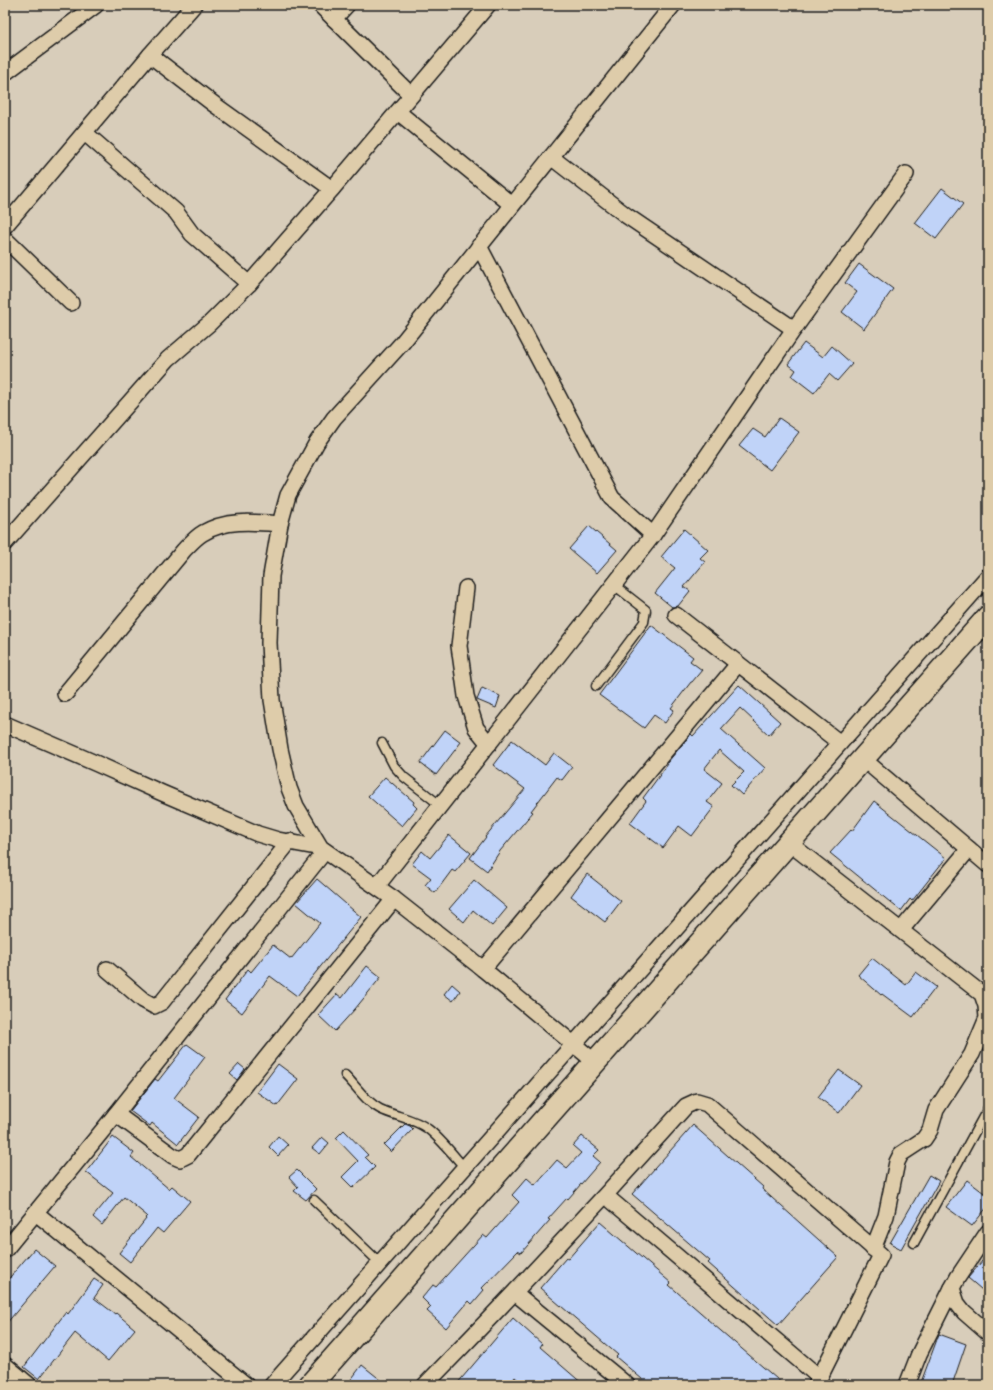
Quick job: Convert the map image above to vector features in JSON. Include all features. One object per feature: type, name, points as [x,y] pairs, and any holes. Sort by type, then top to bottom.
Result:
[{"type":"main road","points":[[310,1385],[988,617]]},
{"type":"street","points":[[5,73],[96,5]]},
{"type":"street","points":[[8,217],[85,133],[194,5]]},
{"type":"street","points":[[320,5],[411,95]]},
{"type":"street","points":[[334,19],[347,5]]},
{"type":"street","points":[[5,543],[168,359],[210,323],[250,284],[488,5]]},
{"type":"street","points":[[323,849],[296,806],[289,788],[272,700],[269,643],[271,576],[280,524],[288,495],[317,442],[334,418],[402,343],[673,5]]},
{"type":"street","points":[[150,55],[215,105],[332,189]]},
{"type":"street","points":[[398,112],[512,206]]},
{"type":"street","points":[[85,133],[176,212],[192,234],[250,284]]},
{"type":"street","points":[[551,157],[627,216],[794,329]]},
{"type":"street","points":[[377,886],[653,535],[794,329],[906,174]]},
{"type":"street","points":[[5,239],[71,303]]},
{"type":"street","points":[[479,246],[612,498],[653,535]]},
{"type":"street","points":[[65,694],[184,550],[202,533],[222,525],[243,522],[280,524]]},
{"type":"street","points":[[272,1385],[988,576]]},
{"type":"street","points":[[466,588],[460,646],[466,696],[476,728],[489,744]]},
{"type":"street","points":[[676,615],[840,743]]},
{"type":"street","points":[[483,969],[738,664]]},
{"type":"street","points":[[5,724],[162,794],[258,834],[278,840],[323,849],[394,899],[483,969],[574,1043],[595,1062]]},
{"type":"street","points":[[863,759],[988,865]]},
{"type":"street","points":[[107,969],[143,1000],[154,1006],[162,1002],[290,842]]},
{"type":"street","points":[[788,843],[982,994],[986,1006],[987,1018],[972,1054],[936,1110],[930,1130],[924,1139],[900,1154],[886,1216],[873,1249]]},
{"type":"street","points":[[5,1250],[116,1114],[323,849]]},
{"type":"street","points":[[901,930],[968,849]]},
{"type":"street","points":[[116,1114],[173,1156],[180,1159],[188,1155],[394,899]]},
{"type":"street","points":[[425,1385],[515,1293],[606,1196],[686,1106],[697,1102],[707,1104],[881,1255],[818,1381],[606,1196]]},
{"type":"street","points":[[36,1213],[246,1385]]},
{"type":"street","points":[[907,1385],[919,1354],[958,1276],[988,1232]]},
{"type":"street","points":[[952,1288],[957,1303],[964,1312],[988,1333]]},
{"type":"street","points":[[515,1293],[627,1385]]},
{"type":"street","points":[[5,1365],[29,1385]]},
{"type":"lane","points":[[596,686],[644,622],[646,616],[646,610],[614,585]]},
{"type":"lane","points":[[382,743],[394,766],[404,777],[440,805]]},
{"type":"lane","points":[[346,1075],[367,1099],[380,1108],[417,1122],[430,1130],[464,1167]]},
{"type":"lane","points":[[914,1243],[988,1108]]},
{"type":"lane","points":[[314,1200],[380,1263]]},
{"type":"building","points":[[942,188],[963,204],[936,239],[915,223]]},
{"type":"building","points":[[859,264],[893,289],[864,329],[842,312],[857,292],[845,283]]},
{"type":"building","points":[[804,343],[823,357],[832,346],[852,364],[837,381],[829,374],[814,393],[792,376],[796,370],[788,364]]},
{"type":"building","points":[[779,418],[799,432],[770,470],[739,446],[753,429],[765,437]]},
{"type":"building","points":[[589,526],[617,550],[597,573],[569,549]]},
{"type":"building","points":[[684,529],[708,550],[700,558],[705,562],[684,587],[690,591],[678,606],[672,607],[655,593],[675,568],[661,557]]},
{"type":"building","points":[[651,625],[693,657],[690,661],[702,670],[671,708],[674,710],[665,723],[654,715],[644,728],[599,695]]},
{"type":"building","points":[[739,685],[780,722],[769,735],[740,708],[721,729],[765,768],[742,795],[731,785],[744,772],[719,750],[704,769],[722,783],[707,802],[714,807],[692,836],[679,826],[663,848],[630,823],[646,801],[643,798],[668,764],[667,763],[691,734],[693,736]]},
{"type":"building","points":[[482,688],[500,696],[496,708],[477,700]]},
{"type":"building","points":[[445,730],[461,742],[436,775],[420,763]]},
{"type":"building","points":[[512,740],[545,765],[554,753],[572,767],[562,780],[557,777],[531,811],[533,812],[500,851],[487,871],[470,858],[485,837],[525,789],[493,765]]},
{"type":"building","points":[[385,777],[414,802],[413,804],[417,808],[402,826],[368,796]]},
{"type":"building","points":[[874,801],[946,858],[912,901],[910,899],[901,911],[830,853],[851,830],[852,831]]},
{"type":"building","points":[[449,835],[471,853],[455,872],[452,870],[435,893],[425,885],[431,878],[412,864],[422,851],[430,858]]},
{"type":"building","points":[[587,874],[621,901],[605,922],[571,896]]},
{"type":"building","points":[[317,879],[361,917],[297,996],[270,976],[242,1013],[225,1000],[248,969],[251,972],[273,945],[291,959],[320,923],[296,903]]},
{"type":"building","points":[[474,880],[507,908],[492,926],[473,910],[464,922],[449,909]]},
{"type":"building","points":[[872,958],[906,985],[916,972],[936,987],[913,1017],[882,994],[881,995],[858,975]]},
{"type":"building","points":[[367,966],[381,977],[335,1031],[318,1015],[337,994],[342,998]]},
{"type":"building","points":[[452,984],[460,991],[453,1001],[444,994]]},
{"type":"building","points":[[187,1044],[205,1057],[174,1098],[199,1117],[178,1144],[152,1123],[150,1126],[130,1111],[155,1079],[158,1081]]},
{"type":"building","points":[[239,1064],[245,1069],[237,1080],[230,1074]]},
{"type":"building","points":[[278,1064],[298,1079],[277,1106],[257,1092]]},
{"type":"building","points":[[839,1070],[860,1085],[839,1113],[818,1097]]},
{"type":"building","points":[[405,1124],[413,1129],[391,1152],[384,1145]]},
{"type":"building","points":[[693,1125],[763,1187],[762,1189],[838,1257],[778,1325],[708,1263],[710,1261],[632,1194]]},
{"type":"building","points":[[344,1130],[368,1155],[365,1157],[375,1167],[353,1188],[342,1177],[358,1161],[336,1138]]},
{"type":"building","points":[[278,1136],[288,1145],[278,1156],[269,1147]]},
{"type":"building","points":[[582,1136],[599,1150],[593,1156],[600,1162],[568,1199],[567,1198],[548,1219],[550,1220],[521,1253],[518,1251],[482,1288],[484,1290],[472,1304],[469,1301],[446,1328],[427,1311],[431,1307],[422,1298],[433,1285],[436,1287],[483,1235],[487,1238],[519,1202],[512,1195],[527,1178],[535,1185],[557,1160],[567,1168],[581,1153],[573,1146]]},
{"type":"building","points":[[113,1137],[134,1153],[131,1157],[169,1189],[172,1186],[190,1201],[163,1233],[157,1228],[130,1262],[119,1253],[147,1216],[124,1197],[102,1225],[93,1217],[113,1193],[86,1172]]},
{"type":"building","points":[[322,1137],[329,1143],[320,1154],[312,1148]]},
{"type":"building","points":[[297,1170],[316,1189],[306,1200],[294,1191],[298,1187],[289,1177]]},
{"type":"building","points":[[929,1175],[939,1181],[901,1249],[890,1243]]},
{"type":"building","points":[[967,1180],[988,1196],[988,1206],[972,1226],[946,1207]]},
{"type":"building","points":[[600,1222],[671,1283],[669,1285],[707,1319],[784,1385],[649,1385],[616,1357],[618,1355],[540,1288],[566,1258],[568,1259]]},
{"type":"building","points":[[34,1249],[55,1266],[5,1325],[5,1283]]},
{"type":"building","points":[[988,1254],[988,1295],[968,1278]]},
{"type":"building","points":[[94,1279],[103,1285],[94,1298],[115,1314],[116,1313],[135,1329],[108,1361],[75,1333],[39,1379],[24,1367],[66,1312],[68,1314]]},
{"type":"building","points":[[513,1318],[542,1344],[540,1347],[584,1385],[524,1385],[515,1377],[508,1385],[456,1385]]},
{"type":"building","points":[[939,1334],[966,1344],[952,1385],[920,1385]]},
{"type":"building","points":[[362,1365],[387,1385],[347,1385]]}]
